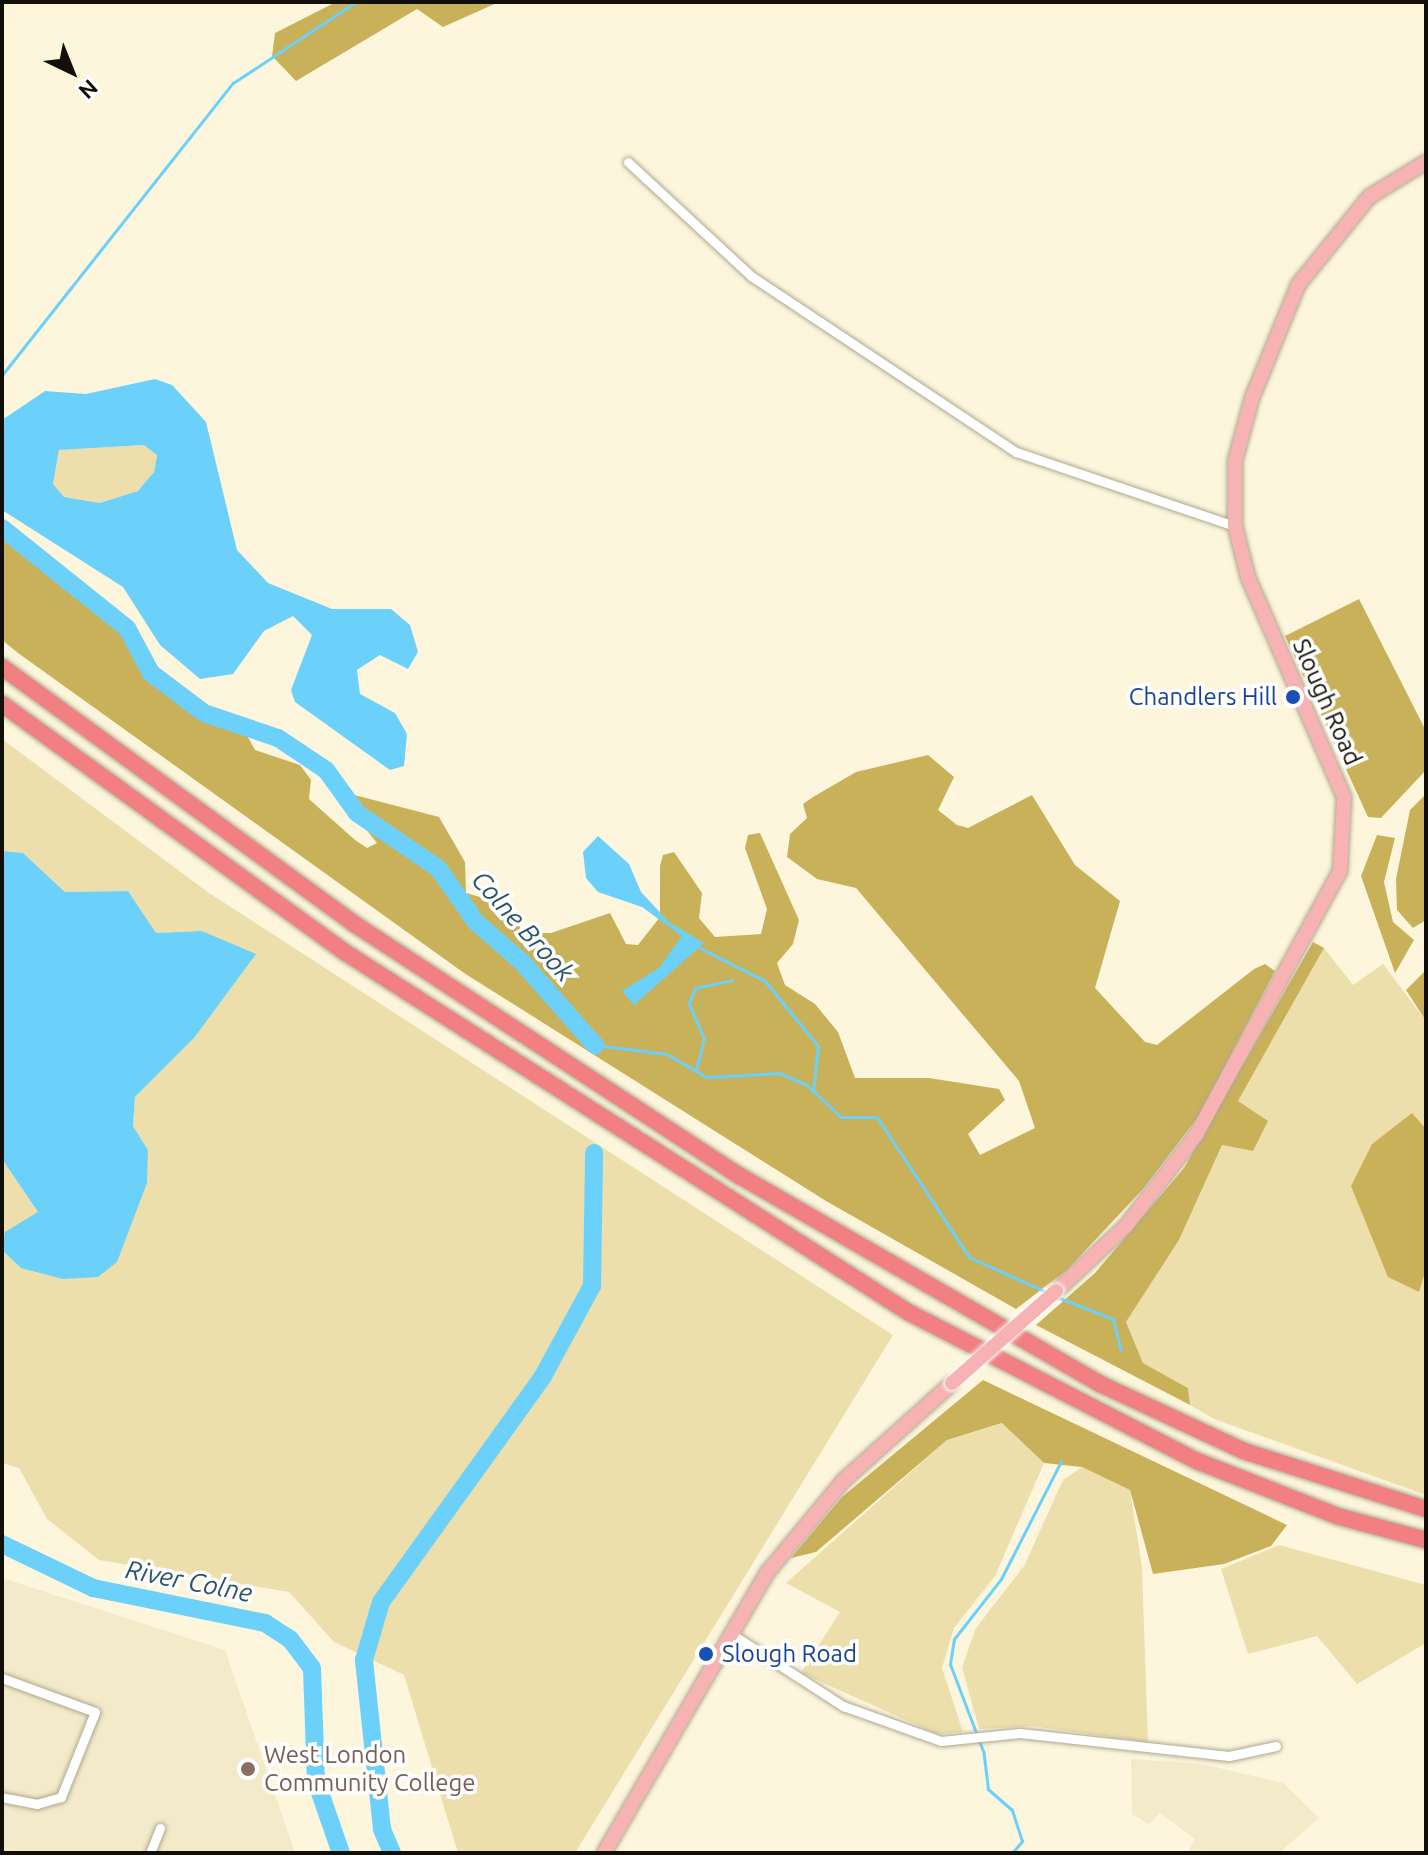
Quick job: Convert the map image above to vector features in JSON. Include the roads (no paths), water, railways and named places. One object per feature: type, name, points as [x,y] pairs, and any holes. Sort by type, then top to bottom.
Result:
[{"type":"highway","points":[[2,667],[344,916],[583,1077],[1100,1384],[1244,1451],[1426,1509]]},
{"type":"highway","points":[[2,704],[267,898],[584,1110],[908,1312],[1070,1399],[1197,1461],[1337,1516],[1426,1540]]},
{"type":"main road","name":"Slough Road","points":[[604,1853],[730,1632],[807,1520],[952,1383],[1126,1226],[1196,1135],[1340,871],[1344,797],[1248,577],[1235,526],[1235,461],[1298,285],[1369,197],[1426,162]]},
{"type":"street","points":[[628,162],[751,276],[1016,452],[1235,526]]},
{"type":"street","points":[[730,1632],[843,1706],[941,1741],[1020,1733],[1229,1756],[1276,1746]]},
{"type":"street","points":[[2,1678],[95,1712],[61,1797],[37,1804],[2,1797]]},
{"type":"street","points":[[150,1853],[160,1828]]},
{"type":"water","points":[[155,379],[172,385],[206,422],[237,550],[268,583],[332,609],[391,609],[410,625],[418,652],[408,669],[380,655],[357,670],[360,694],[395,713],[407,734],[404,766],[390,770],[295,702],[291,690],[312,635],[293,616],[264,631],[233,674],[200,679],[160,645],[123,587],[2,510],[2,420],[45,391],[86,394]],"holes":[[[144,445],[157,455],[154,472],[138,491],[100,503],[64,497],[53,484],[59,450]]]},
{"type":"water","points":[[598,836],[629,864],[641,892],[669,922],[704,943],[634,1005],[622,991],[659,968],[682,936],[642,907],[598,892],[586,878],[583,852]]},
{"type":"water","points":[[2,851],[23,853],[65,892],[128,891],[156,933],[202,931],[256,954],[194,1038],[135,1097],[133,1126],[148,1150],[147,1183],[117,1262],[98,1277],[63,1279],[21,1268],[2,1250],[5,1232],[38,1212],[2,1159]]},
{"type":"waterway","points":[[2,375],[233,83],[356,2]]},
{"type":"waterway","name":"Colne Brook","points":[[2,528],[127,628],[151,673],[204,713],[278,738],[326,770],[357,813],[438,868],[476,922],[522,962],[595,1045]]},
{"type":"waterway","points":[[700,948],[765,981],[818,1046],[813,1092]]},
{"type":"waterway","points":[[696,1070],[704,1039],[689,1003],[695,988],[732,980]]},
{"type":"waterway","points":[[595,1045],[667,1054],[706,1077],[779,1073],[807,1085],[841,1117],[877,1117],[969,1257],[1046,1292]]},
{"type":"waterway","name":"Colne Brook","points":[[392,1853],[382,1829],[364,1660],[381,1602],[542,1378],[592,1286],[594,1153]]},
{"type":"waterway","points":[[1057,1297],[1113,1319],[1121,1350]]},
{"type":"waterway","points":[[1012,1853],[1022,1841],[1012,1810],[988,1789],[983,1751],[950,1664],[954,1639],[1001,1579],[1061,1461]]},
{"type":"waterway","name":"River Colne","points":[[2,1544],[93,1588],[265,1623],[290,1639],[312,1668],[316,1781],[341,1853]]},
{"type":"place","name":"Chandlers Hill","points":[[1293,697]]},
{"type":"place","name":"Slough Road","points":[[706,1654]]},
{"type":"place","name":"West London Community College","points":[[248,1769]]}]
